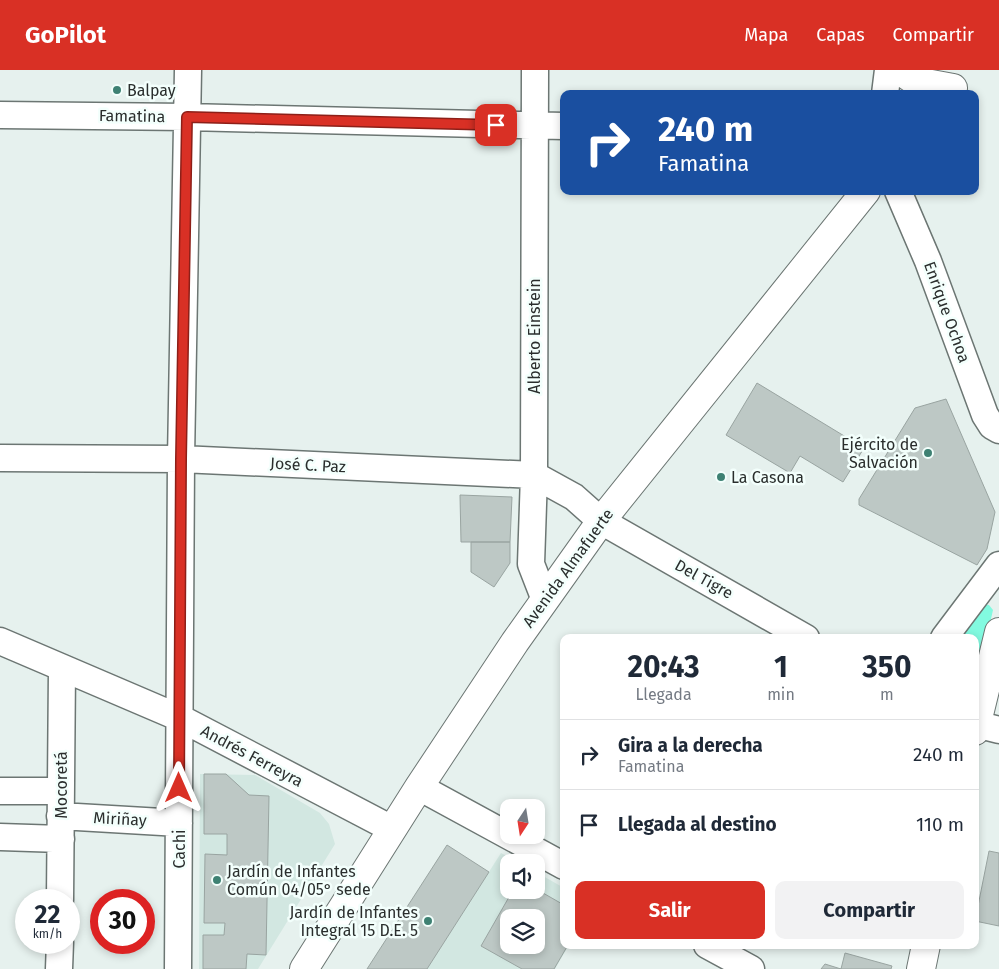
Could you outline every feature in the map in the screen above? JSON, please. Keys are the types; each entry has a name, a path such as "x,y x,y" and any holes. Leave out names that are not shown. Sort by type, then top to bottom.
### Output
{"main road":[{"path":"899,70 916,81 957,84"},
{"name":"Avenida Almafuerte","path":"304,969 419,787 545,600 601,522 863,195"},
{"path":"981,728 999,632"},
{"path":"921,969 925,949"}],"street":[{"name":"Cachi","path":"178,969 181,459 188,70"},
{"name":"Alberto Einstein","path":"535,70 534,475 530,564 545,600"},
{"path":"886,90 888,70"},
{"name":"Famatina","path":"0,115 187,117 560,126"},
{"name":"Enrique Ochoa","path":"900,195 928,261 985,415 992,426 999,430"},
{"name":"José C. Paz","path":"0,458 181,459 534,475 574,498 601,522"},
{"name":"Del Tigre","path":"601,522 799,634"},
{"path":"947,634 999,565"},
{"name":"Andrés Ferreyra","path":"0,641 180,718 392,829"},
{"name":"Mocoretá","path":"60,889 62,669"},
{"path":"419,787 560,864"},
{"name":"Miriñay","path":"0,790 60,815 179,823"},
{"name":"Miriñay","path":"0,837 60,815"},
{"path":"718,953 751,969"},
{"path":"60,954 60,969"}],"shaded area":[{"path":"200,774 255,775 320,813 329,824 335,844 258,969 199,969"},
{"path":"500,855 500,899 545,899 545,877 560,886 560,949 567,949 555,969 427,969"}],"green space":[{"path":"981,604 989,605 993,610 979,672 979,634 956,634"}],"building":[{"path":"757,383 864,448 843,482 800,456 790,473 726,435"},
{"name":"Ejército de Salvación","path":"946,399 995,512 987,549 977,565 859,505 859,499 915,408"},
{"path":"460,495 512,497 510,542 461,542"},
{"path":"471,542 510,542 510,563 494,587 471,572"},
{"path":"204,774 226,774 249,795 269,796 266,955 247,954 246,969 203,969 203,935 224,935 225,923 204,923 205,854 227,855 227,834 204,834"},
{"name":"Jardín de Infantes Integral 15 D.E. 5","path":"447,845 489,872 427,969 367,969"},
{"path":"989,851 999,853 999,926 979,922 979,901"},
{"path":"545,894 560,903 560,949 566,949 554,969 522,969 481,946 500,913 500,954 545,954 545,909 502,909 508,899 545,899"},
{"path":"845,953 892,966 891,969 841,969"},
{"path":"825,964 841,969 821,969"}],"place":[{"name":"Balpay","path":"117,90"},
{"name":"Ejército de Salvación","path":"928,453"},
{"name":"La Casona","path":"721,477"},
{"name":"Jardín de Infantes Común 04/05° sede","path":"217,880"},
{"name":"Jardín de Infantes Integral 15 D.E. 5","path":"428,921"}],"route":[{"path":"179,788 181,459 187,117 496,125"}]}
